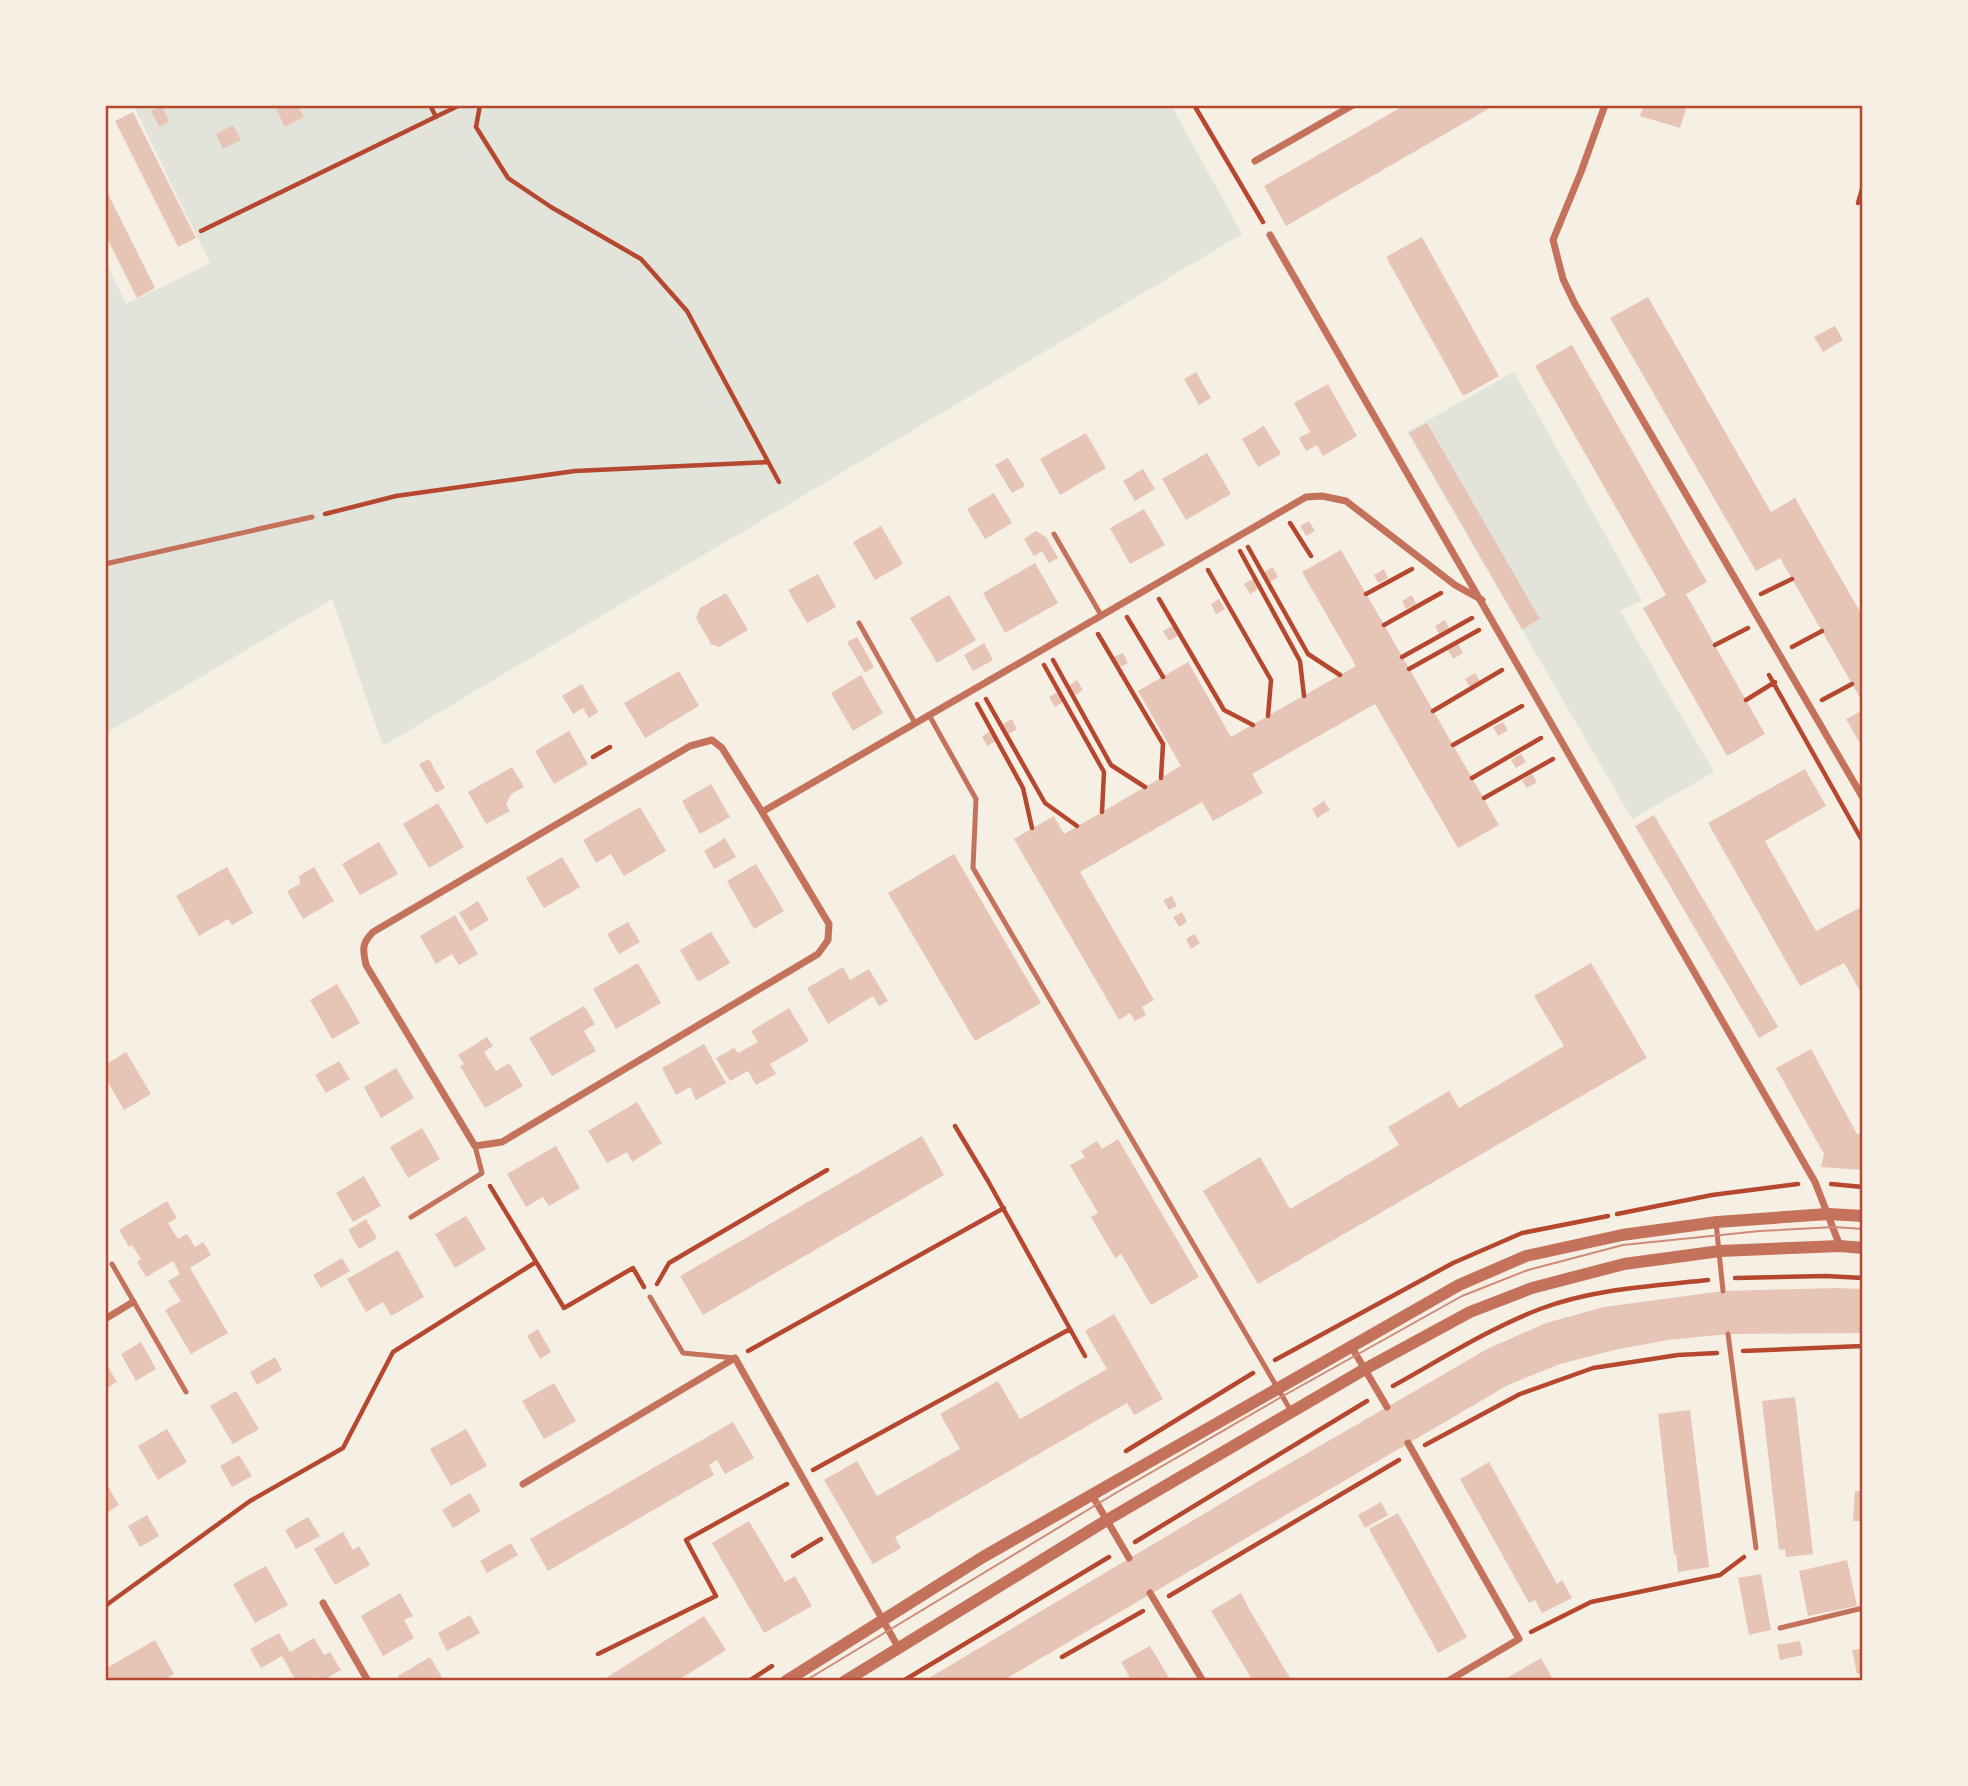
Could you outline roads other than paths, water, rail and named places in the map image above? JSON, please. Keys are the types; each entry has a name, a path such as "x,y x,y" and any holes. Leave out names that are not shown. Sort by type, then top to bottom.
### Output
{"street":[{"path":"1255,161 1353,105"},
{"path":"1605,105 1553,240 1563,279 1575,304 1863,798"},
{"path":"1270,235 1815,1182 1840,1246"},
{"path":"762,812 1306,498 1322,496 1346,501 1455,585 1482,600"},
{"path":"712,740 722,748 762,812 829,924 828,940 818,954 502,1142 475,1146 366,965 363,942 373,932 690,746 712,740"},
{"path":"786,1681 983,1557 1459,1285 1526,1256 1622,1235 1716,1222 1828,1214 1863,1216"},
{"path":"845,1681 1107,1520 1365,1369 1470,1312 1532,1288 1624,1264 1720,1251 1840,1246 1863,1248"},
{"path":"105,1319 133,1302"},
{"path":"1351,1346 1387,1407"},
{"path":"523,1484 735,1358 898,1647"},
{"path":"1408,1443 1518,1639 1448,1681"},
{"path":"1092,1495 1129,1558"},
{"path":"1150,1593 1203,1681"},
{"path":"323,1603 368,1681"}],"lane":[{"path":"105,565 312,517"},
{"path":"1054,534 1101,615"},
{"path":"859,623 915,723"},
{"path":"929,715 976,799 973,868 1292,1411"},
{"path":"411,1217 482,1173 475,1146"},
{"path":"1716,1222 1723,1291"},
{"path":"111,1264 186,1392"},
{"path":"650,1297 683,1353 735,1358"},
{"path":"1728,1334 1756,1548"},
{"path":"1780,1628 1863,1608"}],"tram line":[{"path":"805,1681 1114,1494 1462,1296 1528,1270 1623,1245 1760,1231 1834,1227 1863,1229"}]}
